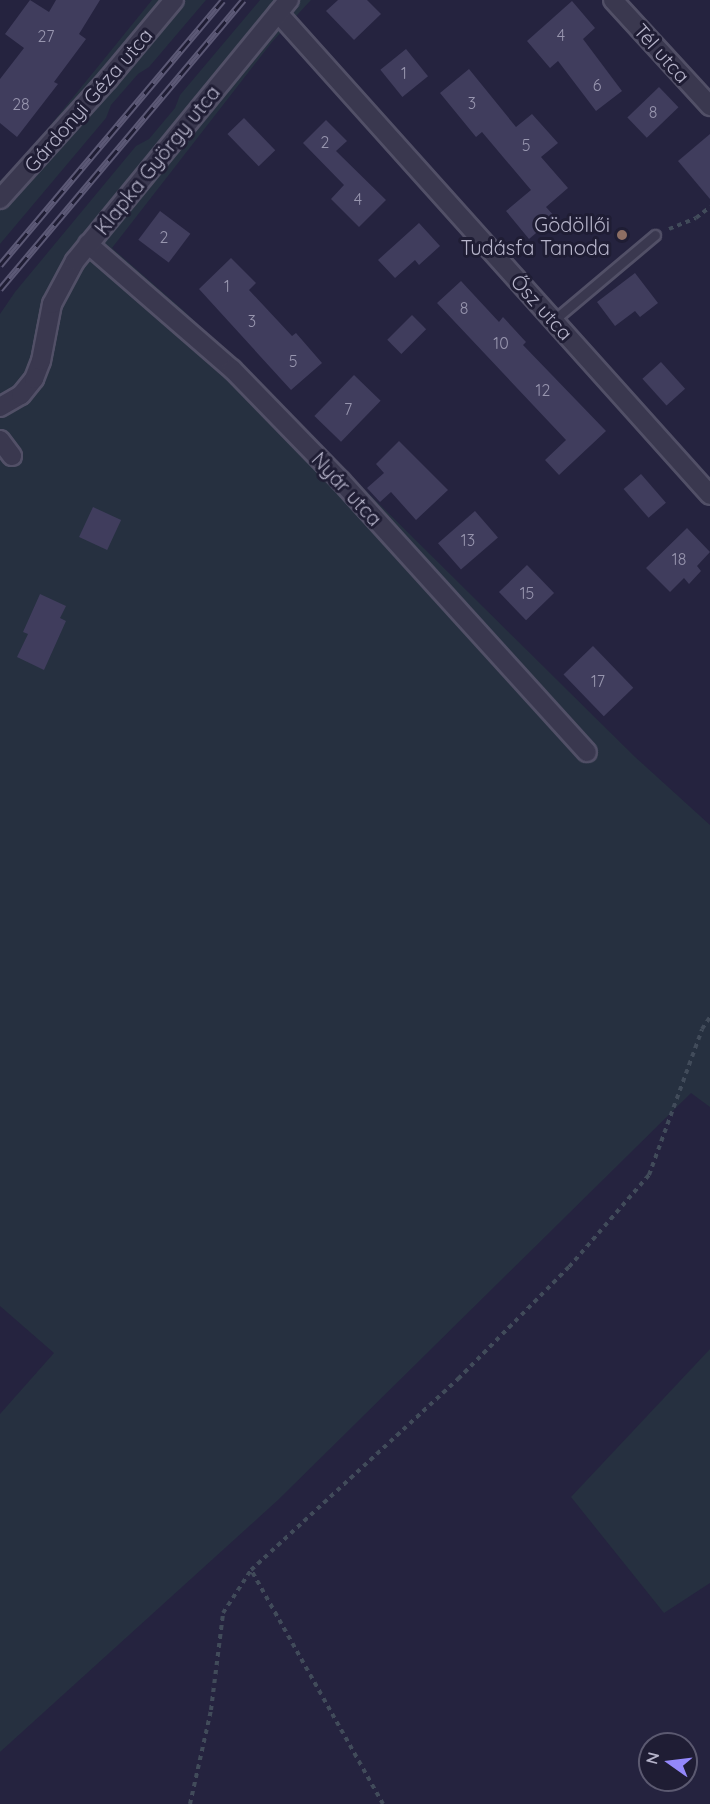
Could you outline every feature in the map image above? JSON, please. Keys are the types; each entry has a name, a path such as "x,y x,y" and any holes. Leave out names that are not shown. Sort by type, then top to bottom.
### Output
{"street":[{"name":"Gárdonyi Géza utca","path":"0,199 108,79 174,0"},
{"name":"Tél utca","path":"614,0 710,106"},
{"name":"Klapka György utca","path":"0,407 21,395 34,380 41,361 52,304 62,281 88,244 283,7"},
{"name":"Ősz utca","path":"283,7 554,320 710,495"},
{"name":"Nyár utca","path":"88,244 232,369 341,481 587,752"},
{"path":"0,440 12,456"}],"lane":[{"path":"554,320 655,235"}],"path":[{"path":"655,235 696,218 710,207"},
{"path":"190,1804 211,1710 224,1613 251,1570 458,1379 569,1267 649,1175 702,1029 710,1017"},
{"path":"251,1570 382,1804"}],"shaded area":[{"path":"152,0 206,0 149,67 138,74 111,105 106,118 0,244 0,181 27,154"},
{"path":"260,0 311,0 272,42 112,248 184,311 634,756 710,825 710,1107 691,1093 278,1500 0,1752 0,1414 54,1353 0,1306 0,314 15,292 136,146 149,139 175,108 180,95"},
{"path":"710,1349 710,1583 664,1613 571,1497"}],"building":[{"path":"30,0 49,12 56,0 100,0 79,34 86,39 54,82 58,84 17,137 0,123 0,79 24,48 5,34"},
{"path":"338,0 367,0 381,14 354,40 326,11"},
{"path":"572,1 595,28 583,39 622,91 596,111 558,61 550,68 527,41"},
{"path":"406,49 428,76 402,97 380,70"},
{"path":"469,69 516,127 532,114 558,143 541,157 568,188 546,207 555,217 529,239 506,211 531,190 482,132 476,137 440,93"},
{"path":"659,87 678,107 647,138 627,118"},
{"path":"244,118 275,150 259,166 227,134"},
{"path":"326,120 347,141 336,151 386,200 359,227 331,199 344,185 303,143"},
{"path":"710,134 710,199 678,161"},
{"path":"160,211 190,234 169,263 138,240"},
{"path":"419,223 440,246 419,265 415,260 395,278 378,260"},
{"path":"231,258 256,283 249,290 292,336 296,333 322,363 291,390 199,289"},
{"path":"635,273 658,303 640,317 635,311 615,326 597,302"},
{"path":"461,281 499,322 503,317 526,342 523,345 606,431 559,475 545,460 566,440 437,303"},
{"path":"412,315 426,329 401,354 387,340"},
{"path":"661,362 685,389 667,405 642,379"},
{"path":"354,375 381,401 341,442 314,416"},
{"path":"399,441 448,490 416,520 391,492 380,502 367,488 384,473 376,464"},
{"path":"641,474 666,503 649,518 624,489"},
{"path":"93,507 121,520 107,550 79,537"},
{"path":"475,511 498,537 461,570 438,543"},
{"path":"687,528 710,552 697,566 701,571 689,584 684,578 670,592 646,568"},
{"path":"527,565 554,593 526,620 499,592"},
{"path":"40,594 66,606 60,618 66,621 44,670 17,657 28,634 23,632"},
{"path":"593,646 633,688 604,716 564,674"}],"railway":[{"path":"0,265 223,0"},
{"path":"0,289 243,0"}],"place":[{"name":"Gödöllői Tudásfa Tanoda","path":"622,235"}]}
